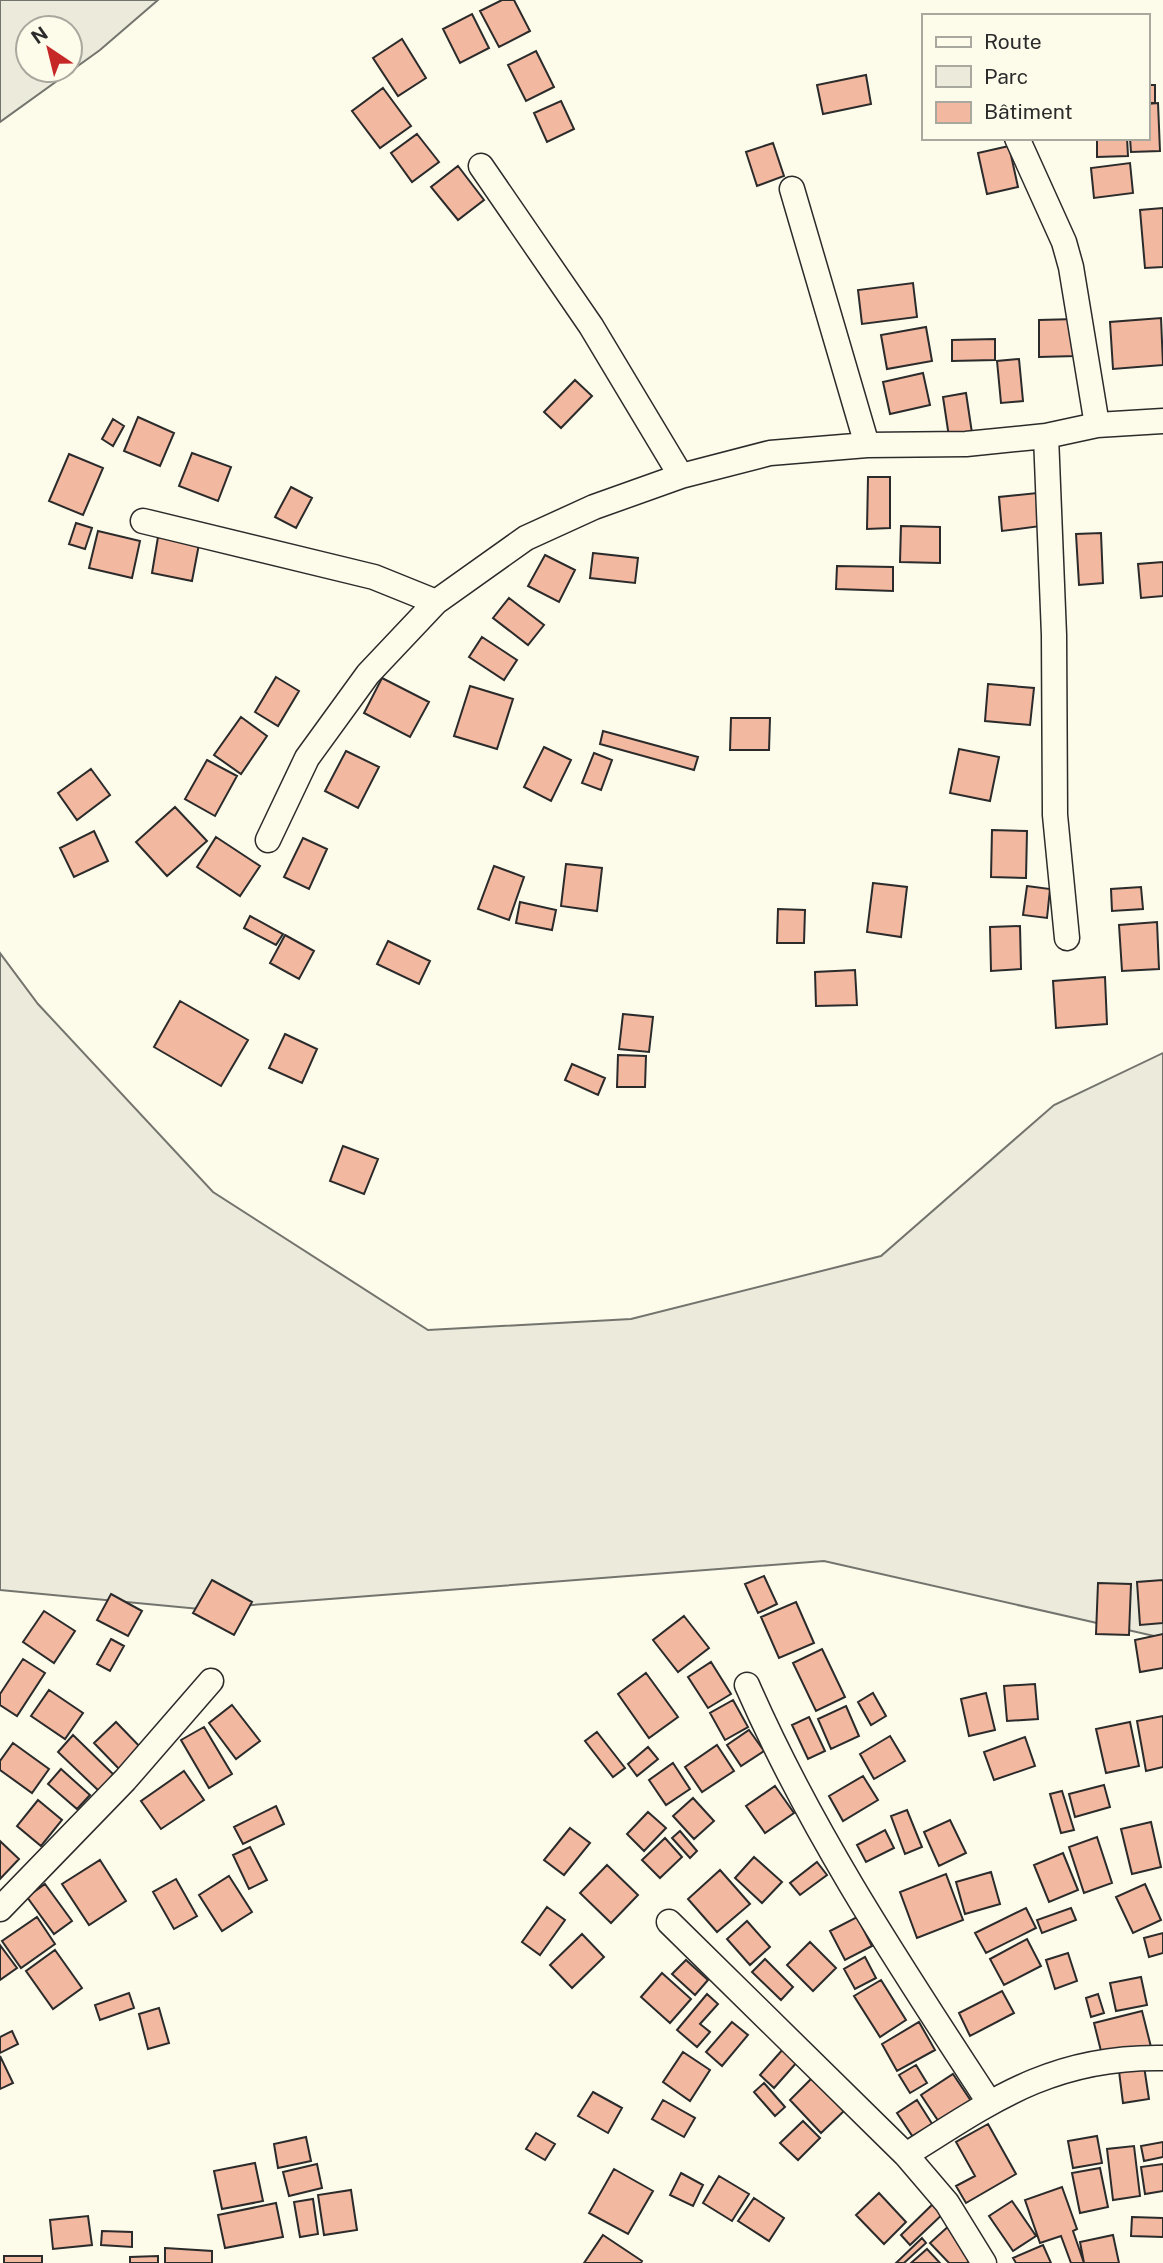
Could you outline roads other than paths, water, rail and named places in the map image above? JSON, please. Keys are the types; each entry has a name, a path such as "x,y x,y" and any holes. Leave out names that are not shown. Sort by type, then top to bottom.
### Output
{"street":[{"path":"1018,140 1064,242 1071,267 1097,425"},
{"path":"481,166 591,326 681,476"},
{"path":"792,188 867,445"},
{"path":"268,840 307,758 368,674 436,602 526,538 594,507 681,476 770,453 867,445 967,444 1045,436 1097,425 1163,421"},
{"path":"1045,436 1054,635 1055,815 1067,938"},
{"path":"143,522 374,577 436,602"},
{"path":"0,1909 125,1780 211,1681"},
{"path":"747,1685 781,1762 826,1844 989,2102"},
{"path":"669,1922 906,2155 947,2203 984,2263"},
{"path":"906,2155 1021,2084 1082,2064 1163,2058"}]}
